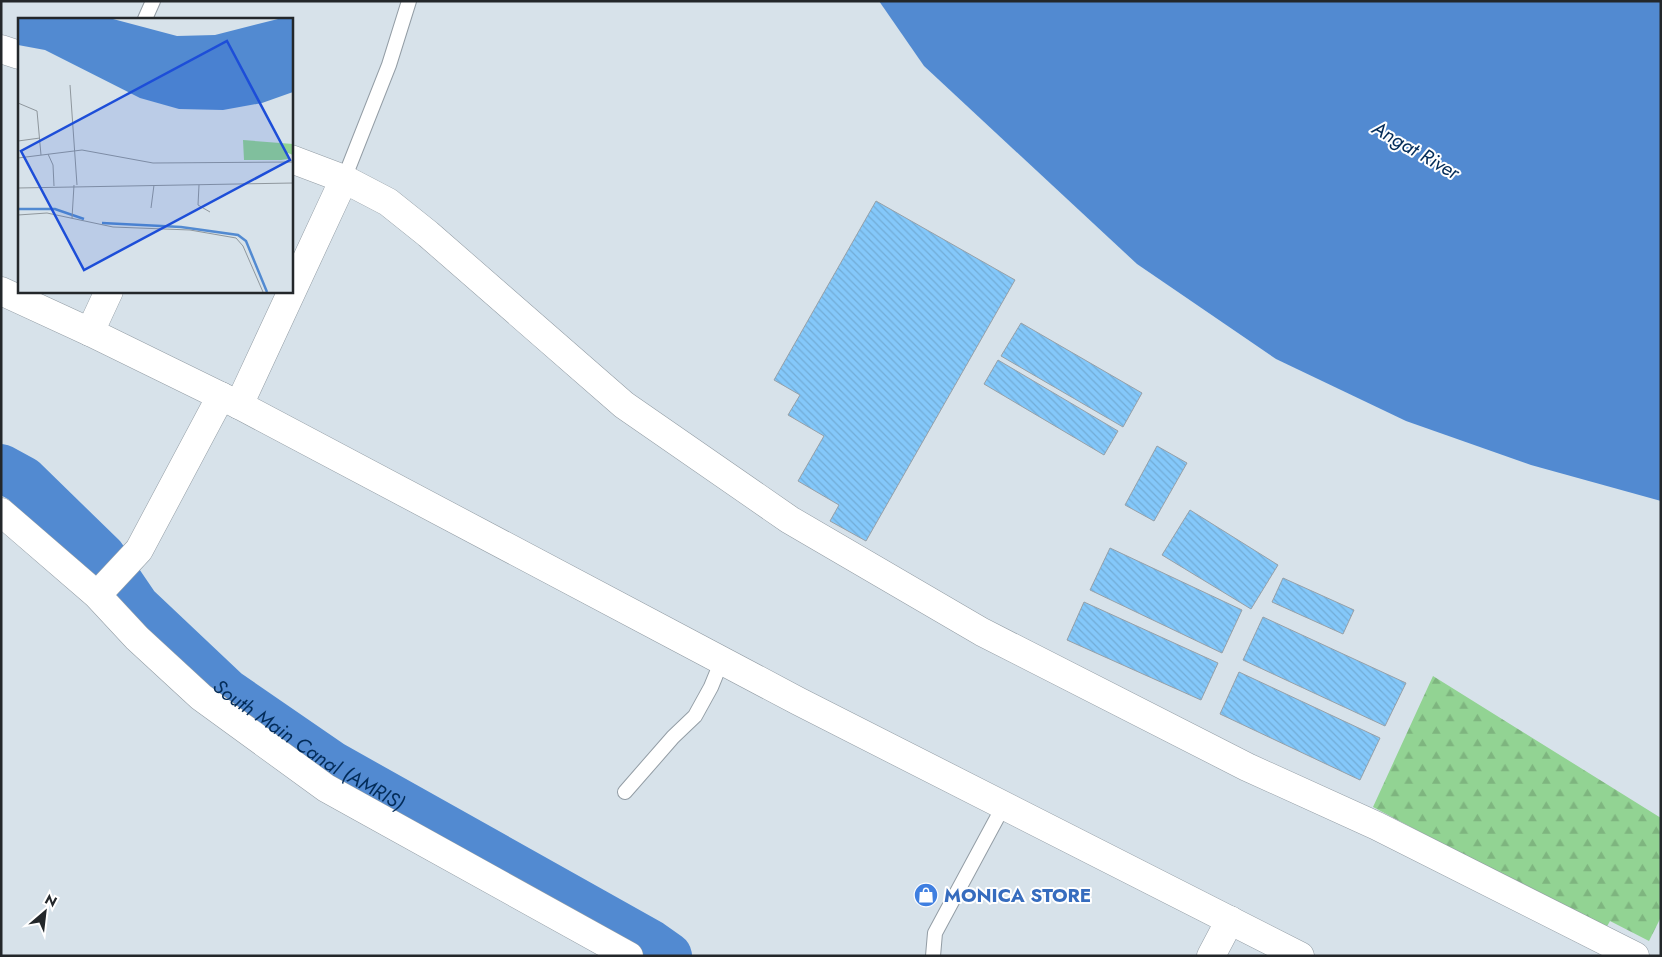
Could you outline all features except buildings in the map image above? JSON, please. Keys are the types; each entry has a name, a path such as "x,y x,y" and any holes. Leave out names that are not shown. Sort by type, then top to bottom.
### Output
{"street":[{"path":"1,49 18,55"},
{"path":"292,159 344,179 388,202 443,247 624,404 790,520 982,632 1247,767 1377,826 1635,956"},
{"path":"292,280 344,179"},
{"path":"1,291 230,400 798,701 1300,956"},
{"path":"90,332 109,292"},
{"path":"102,590 139,550 230,400 286,292"},
{"path":"1,512 102,590 137,638 201,697 326,788 629,956"},
{"path":"1211,956 1230,920"}],"lane":[{"path":"145,18 153,1"},
{"path":"344,179 390,65 409,1"},
{"path":"625,792 673,737 695,716 711,688 722,660"},
{"path":"933,956 935,933 1004,805"}],"green space":[{"path":"1433,676 1661,818 1661,917 1649,941 1610,921 1605,930 1373,807"}],"water":[{"name":"Angat River","path":"879,1 1661,1 1661,501 1531,465 1406,421 1276,359 1137,264 924,66"}],"waterway":[{"name":"South Main Canal (AMRIS)","path":"1,468 23,480 102,557 136,607 226,692 332,765 651,944 668,956"}],"place":[{"name":"MONICA STORE","path":"926,895"}]}
